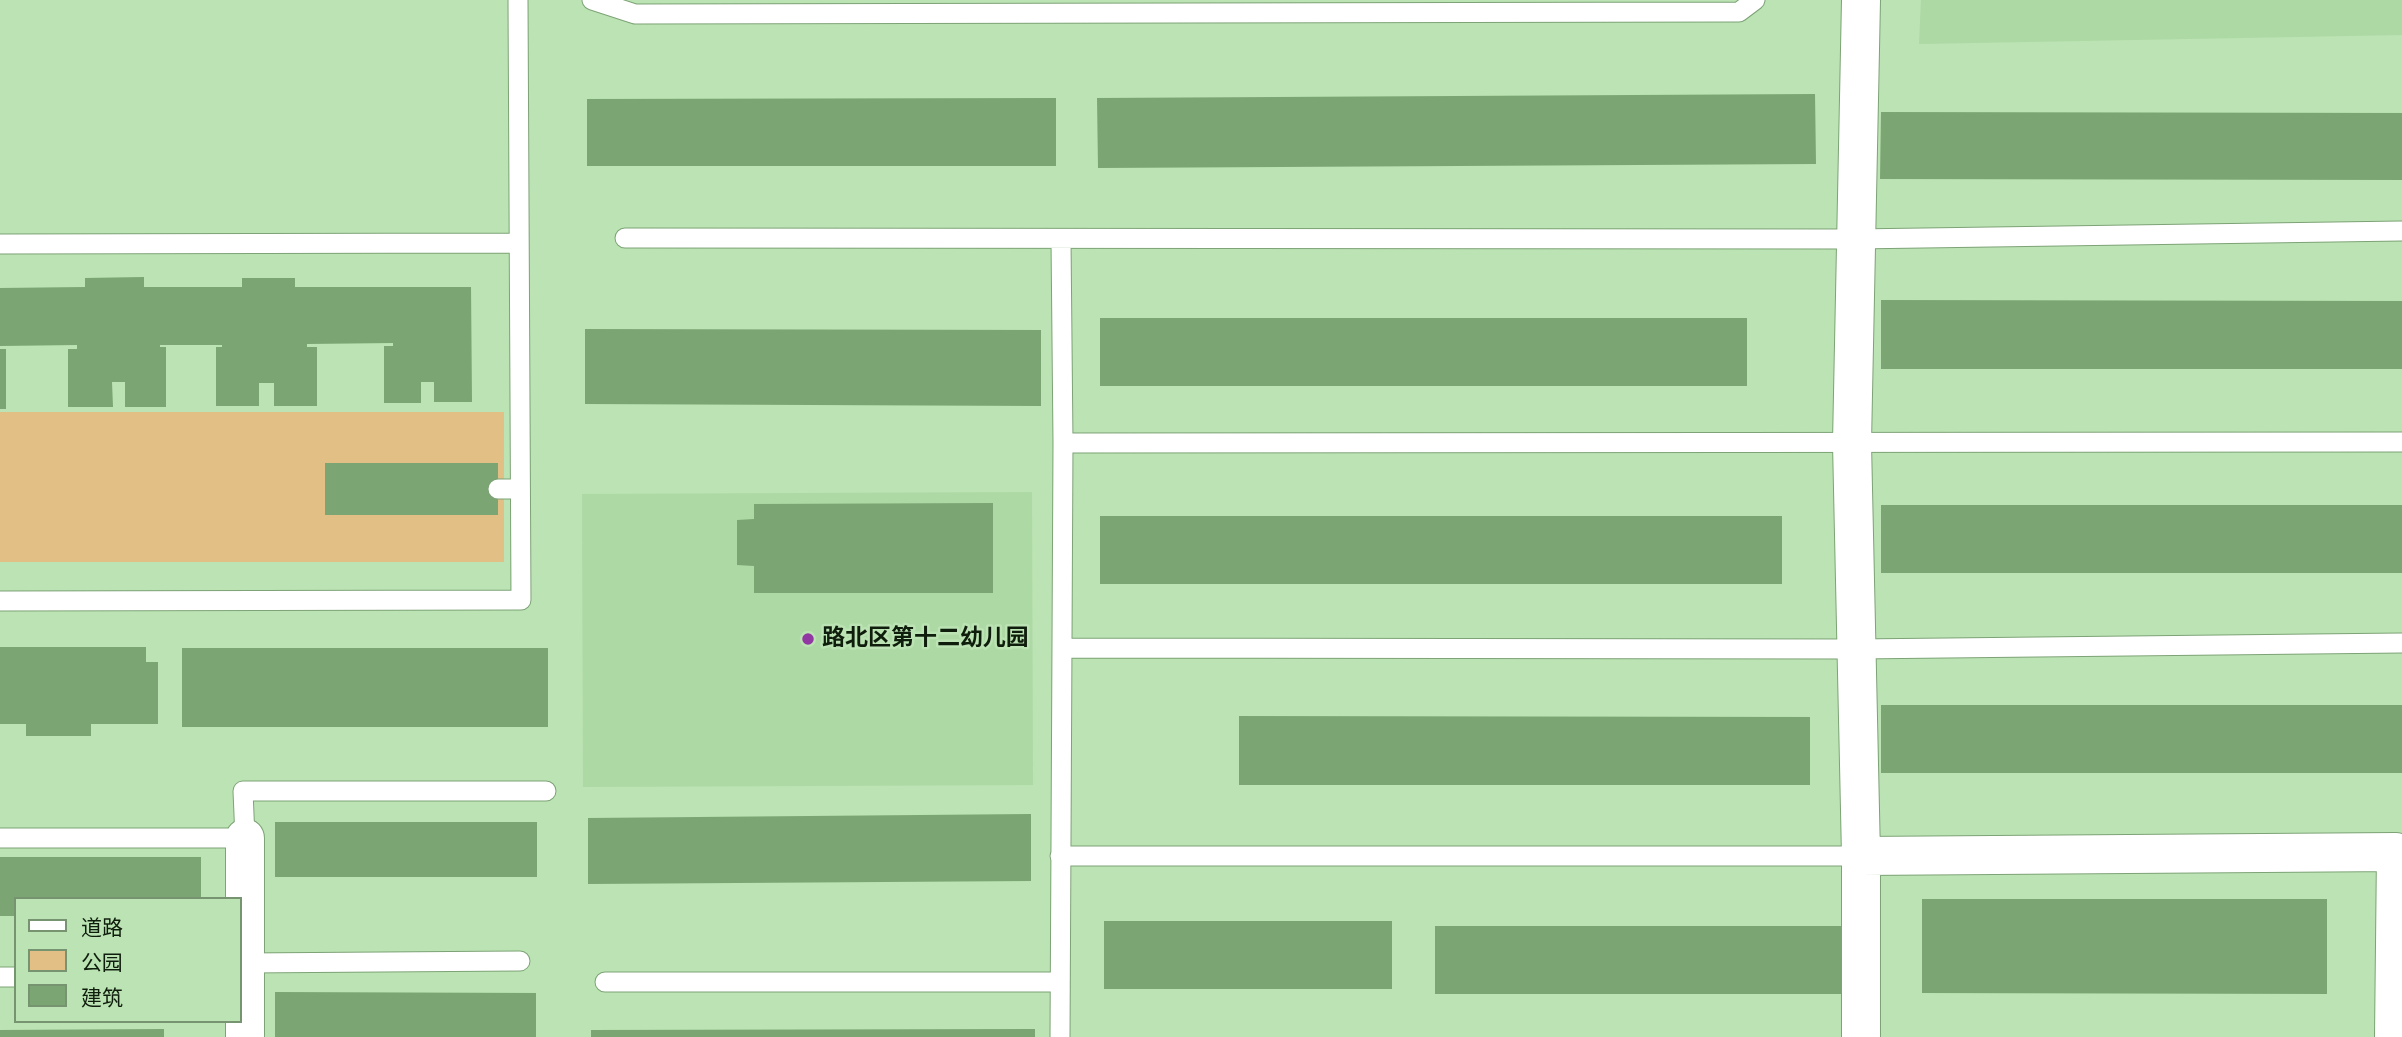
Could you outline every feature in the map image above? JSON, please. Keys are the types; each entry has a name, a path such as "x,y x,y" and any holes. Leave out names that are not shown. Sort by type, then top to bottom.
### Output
{"street":[{"path":"1861,0 1852,443 1861,856 1861,1037"},
{"path":"245,838 245,1037"},
{"path":"1861,856 2396,852 2398,978 2394,1037"}],"lane":[{"path":"0,601 521,600 518,0"},
{"path":"592,0 635,14 677,14 1739,12 1755,0"},
{"path":"625,238 1855,239 2402,231"},
{"path":"1060,1037 1063,443 1061,239"},
{"path":"0,244 519,243"},
{"path":"1063,443 2402,442"},
{"path":"498,489 520,489"},
{"path":"1062,648 1856,649 2402,643"},
{"path":"0,838 245,838 243,791 546,791"},
{"path":"1060,856 1861,856"},
{"path":"243,972 520,961"},
{"path":"605,982 1060,982"}],"shaded area":[{"path":"1921,0 2402,0 2402,35 1919,44"},
{"name":"路北区第十二幼儿园","path":"1032,492 1033,785 583,787 582,494"}],"green space":[{"path":"0,412 504,412 504,562 0,562"}],"building":[{"path":"1815,94 1816,164 1098,168 1097,98"},
{"path":"1056,98 1056,166 587,166 587,99"},
{"path":"1881,112 2402,113 2402,180 1880,179"},
{"path":"144,277 144,287 242,287 242,278 295,278 295,287 471,287 472,402 434,402 434,382 421,382 421,403 384,403 384,346 393,346 393,343 307,344 307,347 317,347 317,406 274,406 274,383 259,383 259,406 216,406 216,347 222,345 160,345 166,347 166,407 125,407 125,382 112,382 113,407 68,407 68,349 77,349 77,345 0,346 0,288 85,287 85,278"},
{"path":"1881,300 2402,301 2402,369 1881,369"},
{"path":"1100,318 1747,318 1747,386 1100,386"},
{"path":"585,329 1041,330 1041,406 585,404"},
{"path":"0,349 6,349 6,409 0,409"},
{"path":"325,463 498,463 498,515 325,515"},
{"path":"993,503 993,593 754,593 754,566 737,565 737,520 754,519 754,504"},
{"path":"1881,505 2402,505 2402,573 1881,573"},
{"path":"1100,516 1782,516 1782,584 1100,584"},
{"path":"0,647 146,647 146,662 158,662 158,724 91,724 91,736 26,736 26,724 0,724"},
{"path":"182,648 548,648 548,727 182,727"},
{"path":"1881,705 2402,705 2402,773 1881,773"},
{"path":"1239,716 1810,717 1810,785 1239,785"},
{"path":"1031,814 1031,881 588,884 588,818"},
{"path":"275,822 537,822 537,877 275,877"},
{"path":"0,857 201,857 201,897 14,897 14,916 0,916"},
{"path":"1922,899 2327,899 2327,994 1922,993"},
{"path":"1104,921 1392,921 1392,989 1104,989"},
{"path":"1435,926 1843,926 1843,994 1435,994"},
{"path":"275,992 536,993 536,1037 275,1037"},
{"path":"164,1029 164,1037 0,1037 0,1030"},
{"path":"1035,1029 1035,1037 591,1037 591,1030"}],"place":[{"name":"路北区第十二幼儿园","path":"808,639"}]}
